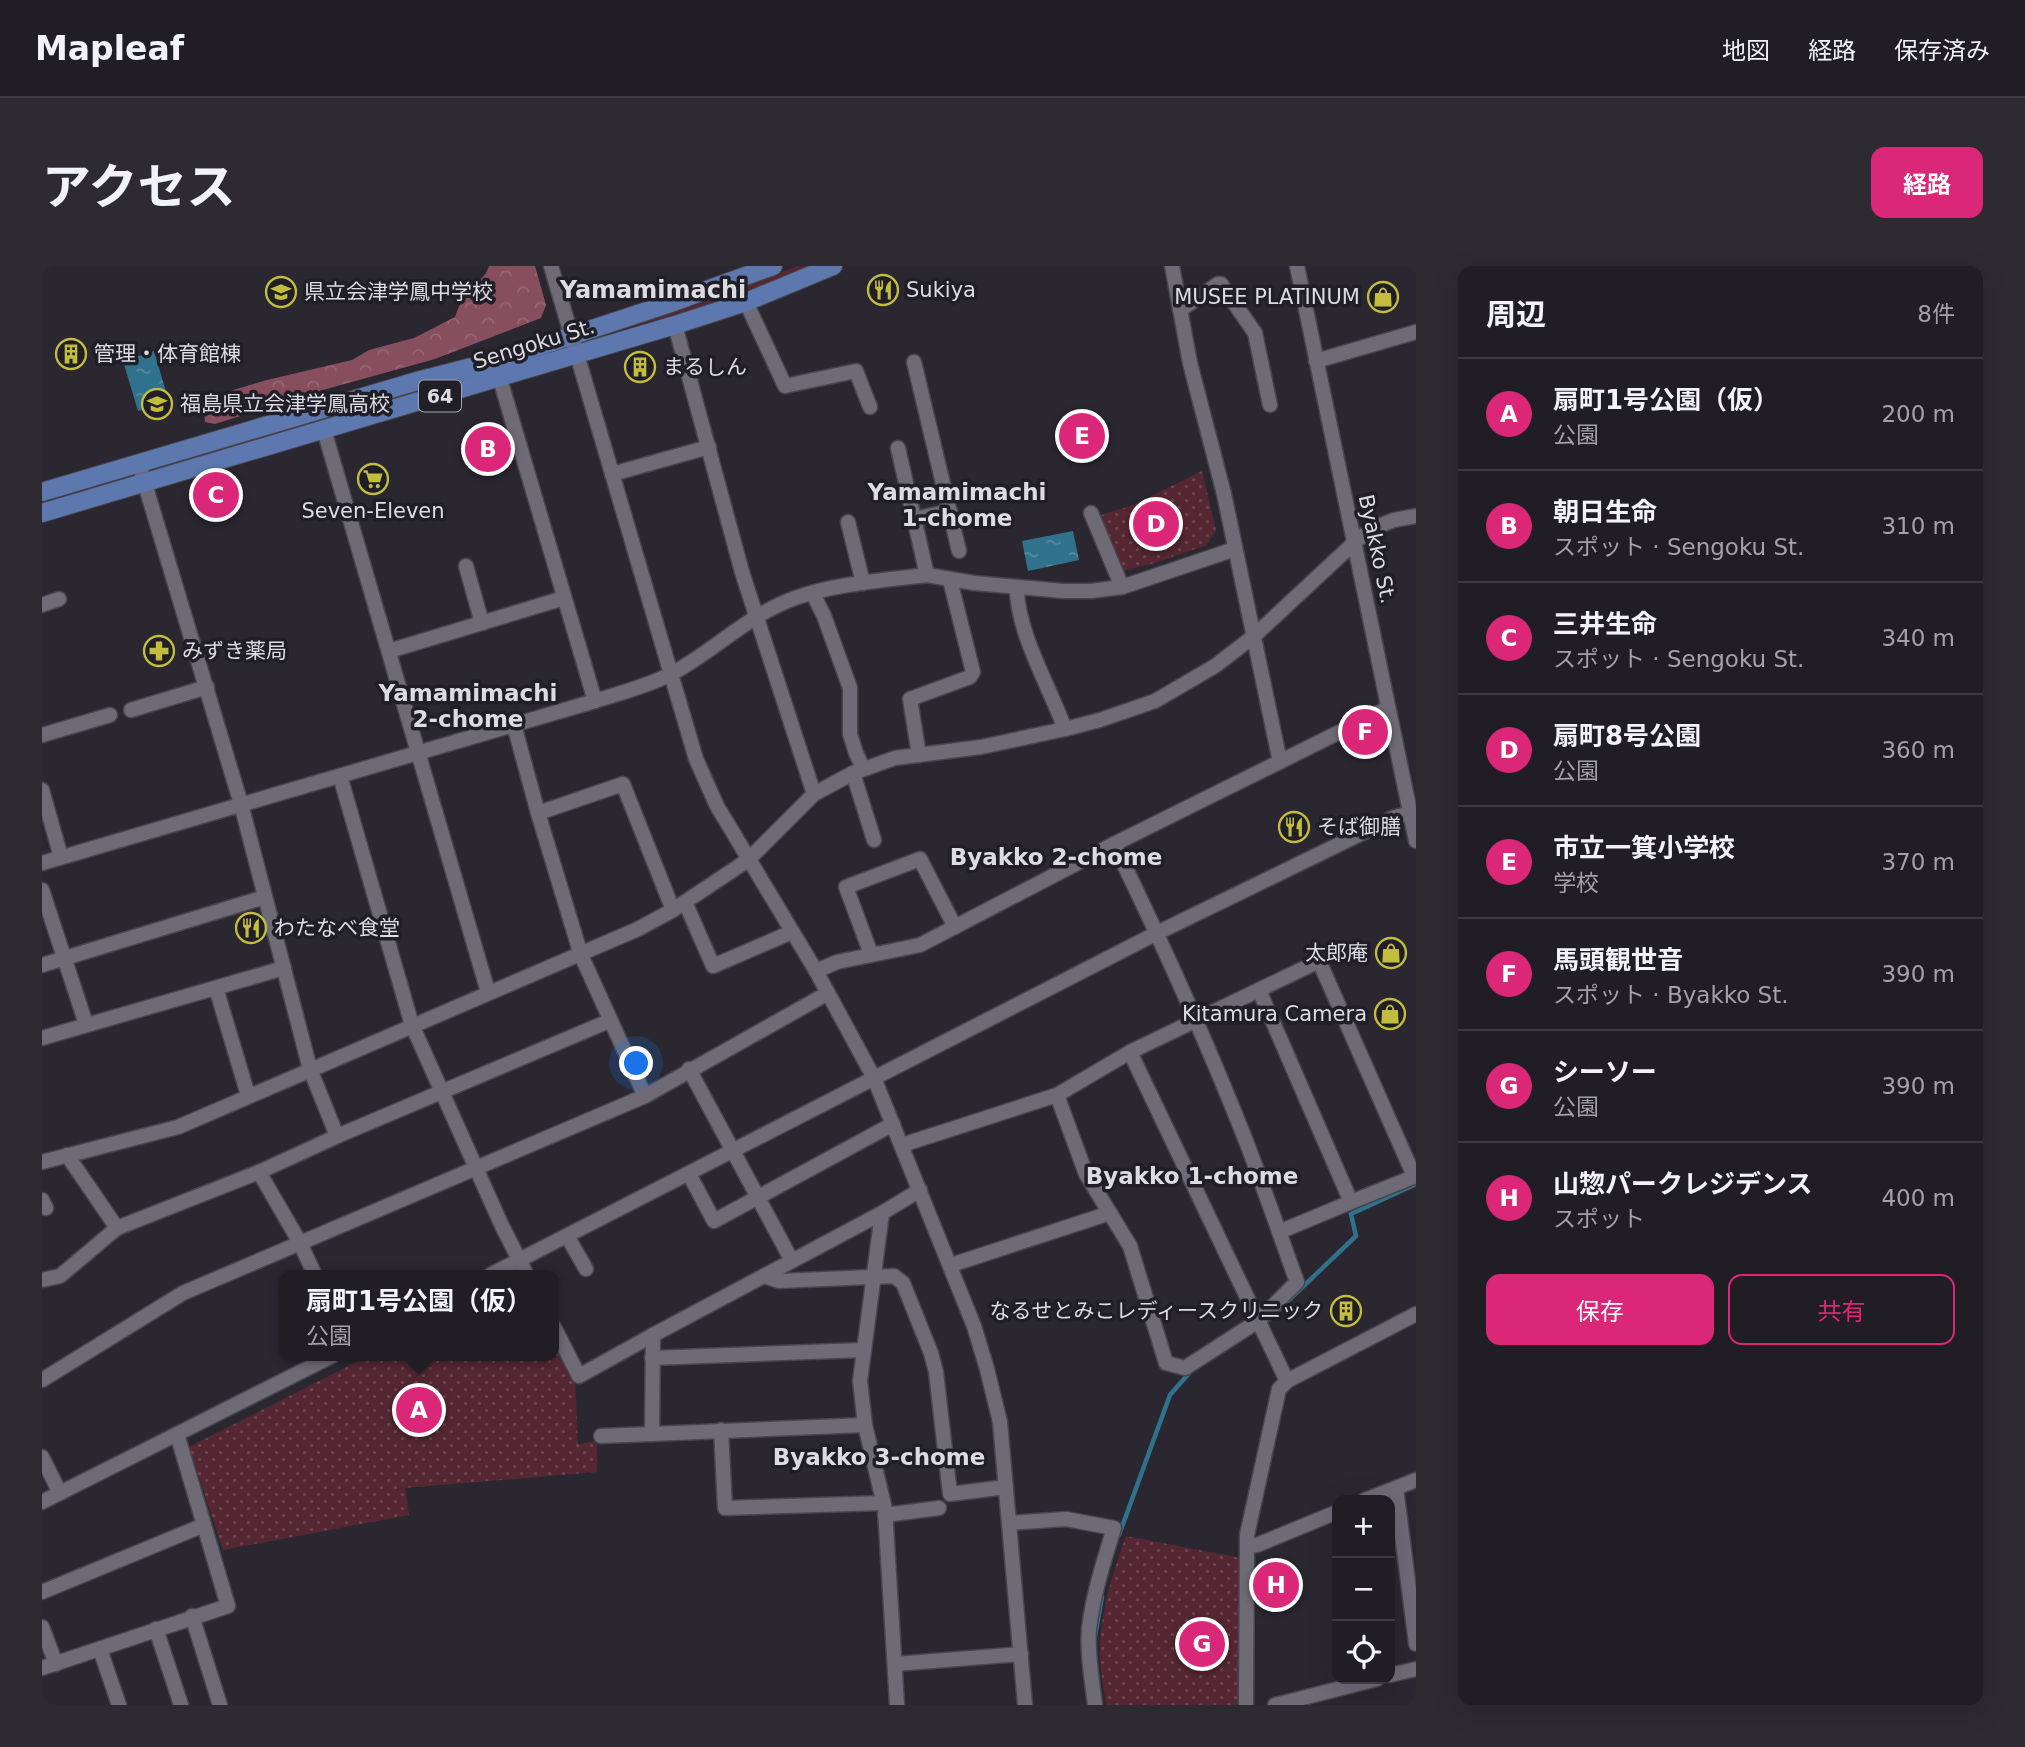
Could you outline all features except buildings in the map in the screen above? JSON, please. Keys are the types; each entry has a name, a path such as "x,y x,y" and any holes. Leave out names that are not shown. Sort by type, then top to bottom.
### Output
{"main road":[{"name":"Sengoku St.","path":"42,492 417,380 495,361 773,266"},
{"name":"Sengoku St.","path":"42,513 577,356 746,302 833,266"}],"street":[{"path":"551,266 696,759 717,806 816,971 874,1078 951,1265 987,1369 1000,1422 1025,1704 1041,1705"},
{"path":"1172,266 1190,363 1224,494 1280,762"},
{"name":"Byakko St.","path":"1297,266 1388,708 1409,768 1410,813 1416,841"},
{"path":"1180,310 1221,284 1255,333 1270,405"},
{"path":"746,302 785,387 856,371 870,407"},
{"path":"675,325 742,572 814,794"},
{"path":"1317,361 1416,332"},
{"path":"914,362 958,551"},
{"path":"500,379 595,701"},
{"path":"324,430 488,992"},
{"path":"612,474 709,447"},
{"path":"898,448 927,575"},
{"path":"139,464 241,804 310,1069 337,1136"},
{"path":"915,519 950,511"},
{"path":"1091,513 1122,587"},
{"path":"42,1162 178,1127 412,1024 581,955 679,906 748,860 814,794 858,771 895,758 981,747 1065,729 1155,702 1215,666 1254,636 1355,542 1384,524 1416,516"},
{"path":"848,522 863,583"},
{"path":"42,863 595,701 670,675 757,615 796,598 863,583 927,575 950,580 1063,591 1122,587 1235,550"},
{"path":"466,566 482,623"},
{"path":"919,755 910,699 961,681 973,672 950,580"},
{"path":"1017,587 1017,605 1039,671 1054,699 1065,729"},
{"path":"813,594 824,616 850,688 850,734 874,840"},
{"path":"389,651 564,598"},
{"path":"42,605 59,599"},
{"path":"131,710 206,687"},
{"path":"816,971 827,965 871,954 913,948 1114,844 1388,708"},
{"path":"42,735 110,715"},
{"path":"514,725 581,955 645,1096"},
{"path":"340,776 412,1024 476,1170 524,1270"},
{"path":"538,813 623,784 679,906 713,966 792,932"},
{"path":"42,790 61,857"},
{"path":"500,1270 1157,933 1395,817 1410,813"},
{"path":"1057,1095 1086,1174 1130,1247 1166,1363 1185,1368 1261,1326 1297,1282 1246,1143 1197,1022 1114,844"},
{"path":"871,954 846,887 920,859 955,927"},
{"path":"42,890 86,1024"},
{"path":"42,965 265,897"},
{"path":"902,1145 1057,1095 1130,1052 1319,961 1415,1176 1279,1232"},
{"path":"42,1038 284,968"},
{"path":"216,988 248,1095"},
{"path":"1259,990 1351,1202"},
{"path":"42,1380 183,1293 299,1241 476,1170 645,1096 828,993"},
{"path":"42,1279 60,1276 117,1228 259,1172 337,1136 609,1021"},
{"path":"1130,1052 1287,1381"},
{"path":"689,1069 792,1261"},
{"path":"689,1174 714,1221 893,1124"},
{"path":"67,1155 117,1228"},
{"path":"259,1172 313,1270"},
{"path":"559,1337 579,1376 920,1190"},
{"path":"882,1213 860,1381 865,1425 884,1509 897,1705"},
{"path":"951,1265 1110,1213"},
{"path":"567,1236 586,1269"},
{"path":"764,1276 779,1281 894,1276 903,1283 924,1331 936,1372 950,1494 1006,1487"},
{"path":"1246,1705 1247,1535 1279,1389 1287,1381 1416,1314"},
{"path":"652,1434 653,1335"},
{"path":"652,1358 863,1350"},
{"path":"42,1502 322,1361"},
{"path":"601,1436 865,1425"},
{"path":"721,1430 725,1508 939,1508"},
{"path":"42,1627 49,1666 228,1606 177,1434"},
{"path":"42,1457 60,1493"},
{"path":"1378,1495 1416,1480"},
{"path":"1396,1488 1416,1644"},
{"path":"1247,1546 1257,1545 1332,1514"},
{"path":"1010,1523 1066,1518 1114,1528 1097,1586 1089,1630 1095,1705"},
{"path":"42,1592 204,1525"},
{"path":"192,1616 220,1705"},
{"path":"156,1629 181,1705"},
{"path":"100,1648 119,1705"},
{"path":"895,1664 1021,1654"},
{"path":"1395,1674 1416,1669"},
{"path":"1275,1705 1357,1684"}],"shaded area":[{"path":"797,266 817,266 726,301 602,335 702,303"},
{"path":"480,375 324,421 324,416 429,385"},
{"path":"313,420 316,424 284,435 161,466"},
{"path":"1202,471 1216,530 1207,545 1155,563 1118,572 1095,517 1133,505"},
{"path":"559,1347 575,1379 578,1444 597,1441 597,1472 405,1488 409,1515 223,1550 189,1447 358,1361 559,1361"},
{"path":"1126,1536 1241,1558 1239,1705 1106,1705 1100,1661 1101,1629 1111,1582"}],"green space":[{"path":"489,266 535,266 546,305 541,318 435,359 312,393 215,424 205,422 204,412 213,396 352,360 369,350 414,338 455,317 459,306"}],"water":[{"path":"154,351 169,402 138,411 123,361"},
{"path":"1073,531 1079,560 1028,571 1022,541"}],"waterway":[{"path":"1268,1320 1356,1236 1351,1214 1416,1184"},
{"path":"1119,1535 1170,1395 1191,1371"},
{"path":"1095,1636 1102,1597"}],"place":[{"name":"Sukiya","path":"883,290"},
{"name":"県立会津学鳳中学校","path":"281,292"},
{"name":"MUSEE PLATINUM","path":"1383,297"},
{"name":"管理・体育館棟","path":"71,354"},
{"name":"まるしん","path":"640,367"},
{"name":"福島県立会津学鳳高校","path":"157,404"},
{"name":"市立一箕小学校","path":"1082,436"},
{"name":"朝日生命","path":"488,449"},
{"name":"Seven-Eleven","path":"373,479"},
{"name":"三井生命","path":"216,495"},
{"name":"扇町8号公園","path":"1156,524"},
{"name":"みずき薬局","path":"159,651"},
{"name":"馬頭観世音","path":"1365,732"},
{"name":"そば御膳","path":"1294,827"},
{"name":"わたなべ食堂","path":"251,928"},
{"name":"太郎庵","path":"1391,953"},
{"name":"Kitamura Camera","path":"1390,1014"},
{"name":"なるせとみこレディースクリニック","path":"1346,1311"},
{"name":"扇町1号公園（仮）","path":"419,1410"},
{"name":"山惣パークレジデンス","path":"1276,1585"},
{"name":"シーソー","path":"1202,1644"}],"district":[{"name":"Yamamimachi","path":"653,290"},
{"name":"Yamamimachi 1-chome","path":"957,505"},
{"name":"Yamamimachi 2-chome","path":"468,706"},
{"name":"Byakko 2-chome","path":"1056,857"},
{"name":"Byakko 1-chome","path":"1192,1176"},
{"name":"Byakko 3-chome","path":"879,1457"}]}
